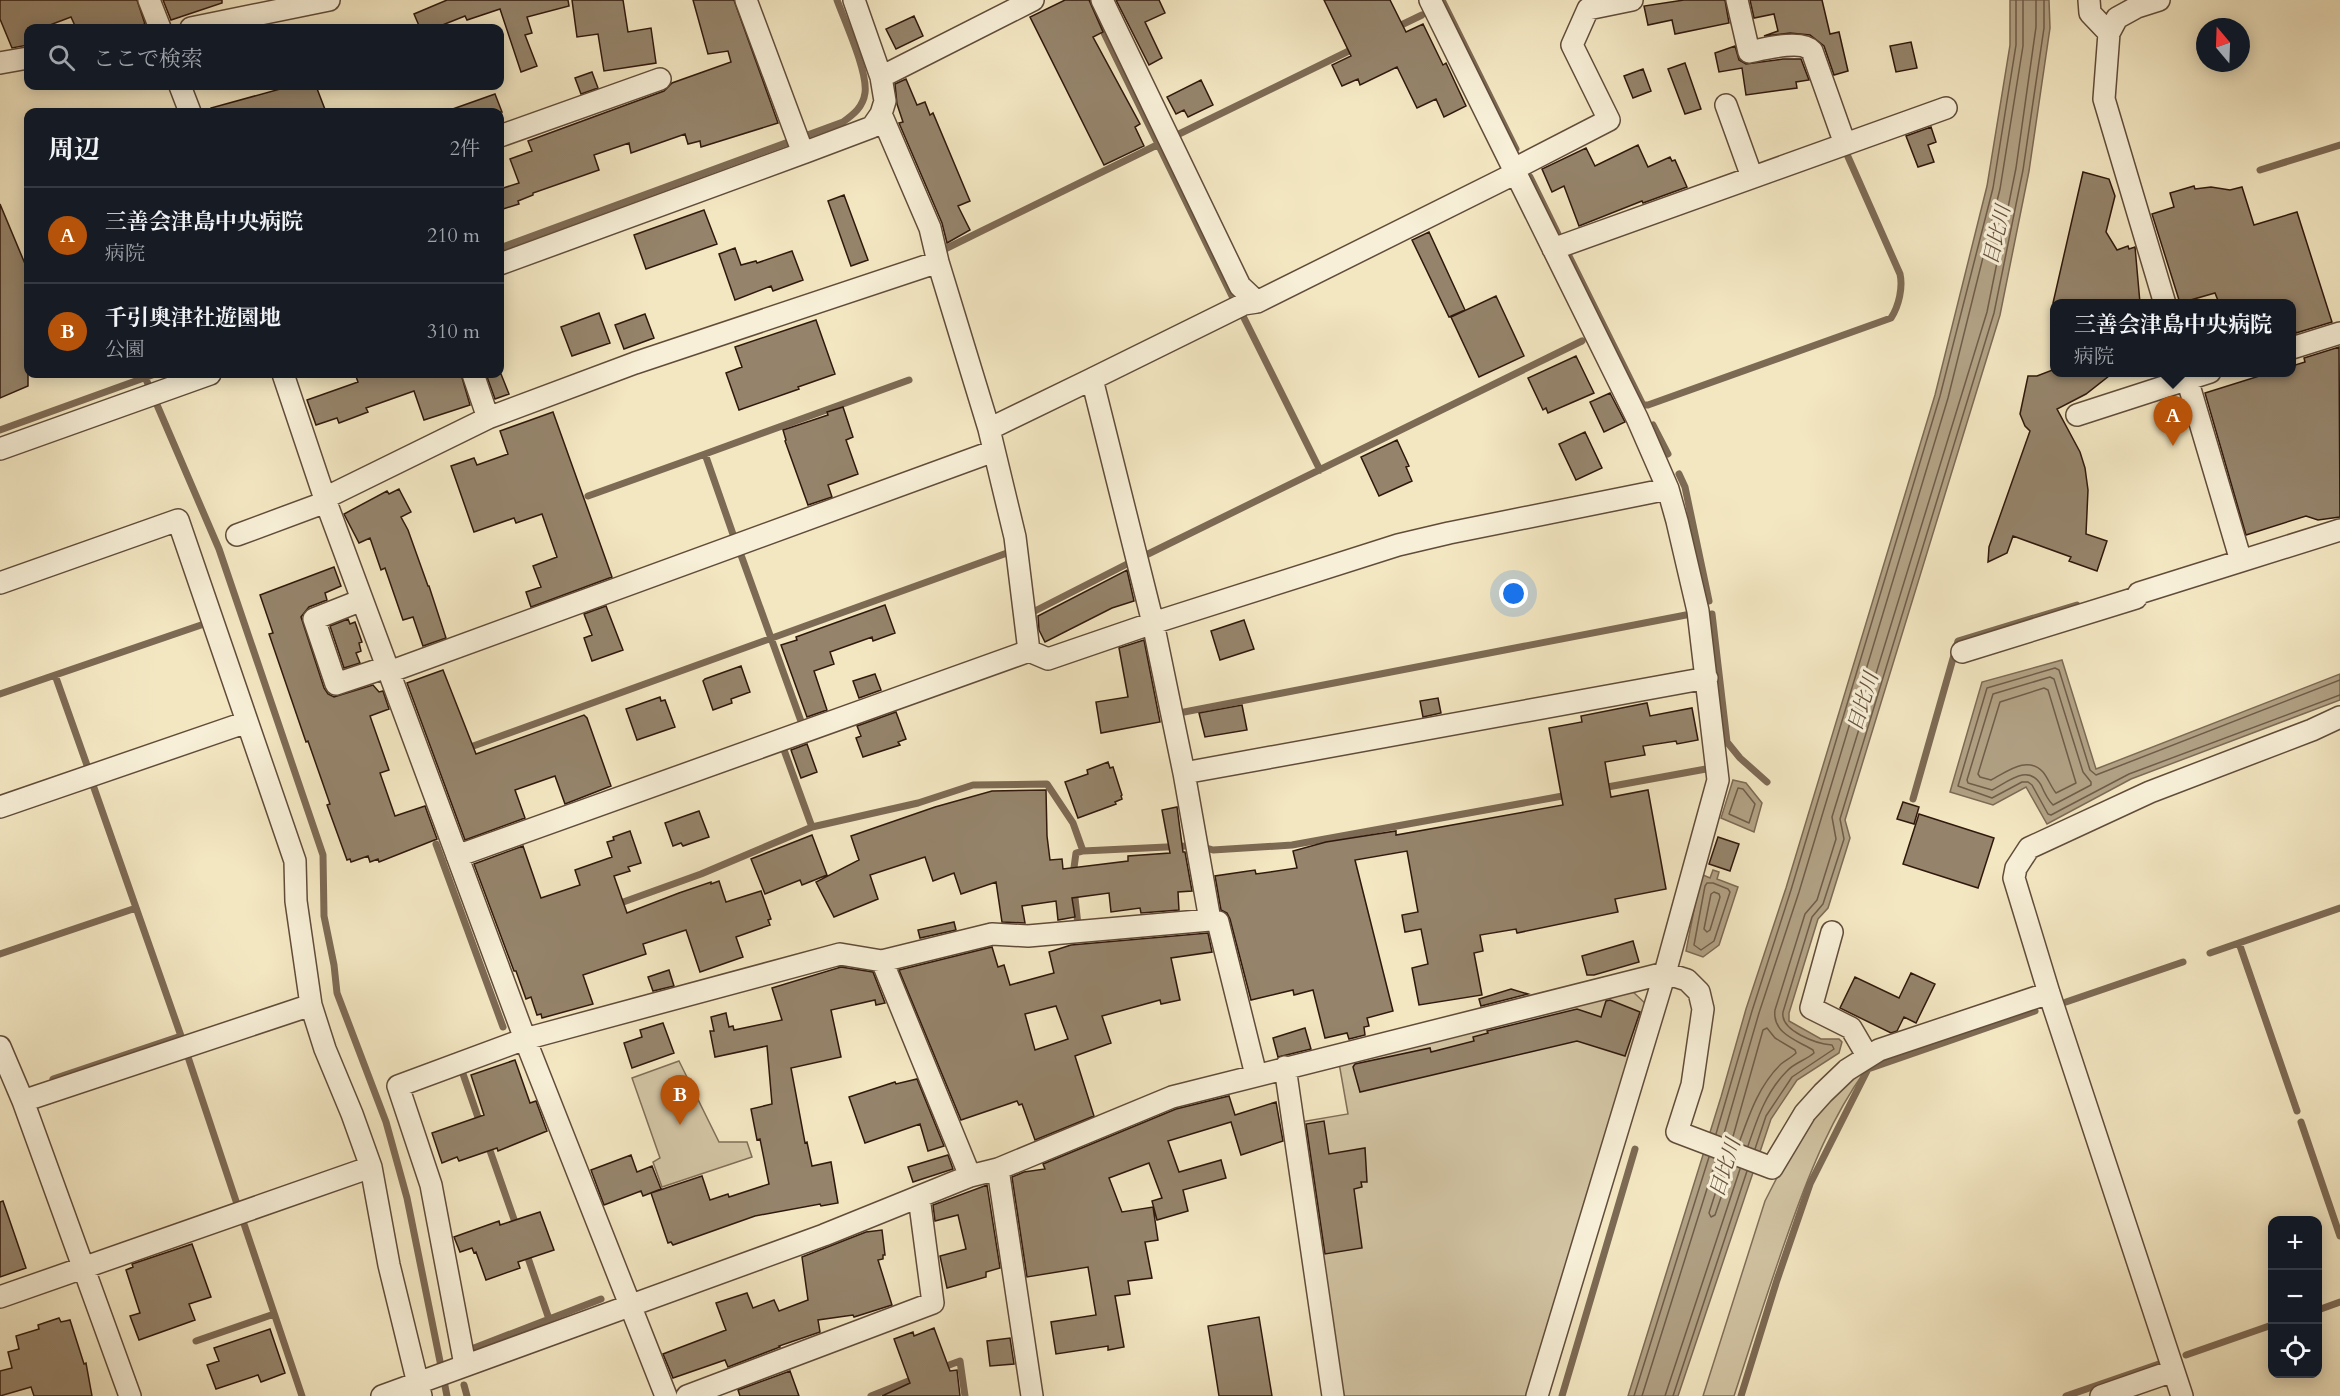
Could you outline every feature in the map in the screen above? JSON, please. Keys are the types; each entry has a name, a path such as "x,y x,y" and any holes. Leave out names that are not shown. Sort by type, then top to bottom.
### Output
{"street":[{"path":"149,0 158,24"},
{"path":"211,24 328,0"},
{"path":"746,0 799,145"},
{"path":"504,262 799,145 872,127 881,114 885,101 881,77 854,0"},
{"path":"881,77 1033,0"},
{"path":"1102,0 1240,286 1257,302"},
{"path":"1430,0 1637,418 1668,489 1698,611 1718,780 1665,973 1537,1396"},
{"path":"989,429 1244,304 1257,302 1515,171 1609,120 1572,45 1587,4 1632,0"},
{"path":"1737,0 1749,52 1797,45 1809,47 1845,144"},
{"path":"2089,0 2090,13 2109,33"},
{"path":"2159,0 2137,7 2117,18 2109,33 2104,99 2164,299"},
{"path":"0,63 24,59"},
{"path":"504,135 660,79"},
{"path":"182,90 188,108"},
{"path":"1726,105 1752,177"},
{"path":"1553,249 1946,108"},
{"path":"881,114 930,228 938,262 989,429 1015,537 1029,651"},
{"path":"237,535 326,500 488,418 635,363 938,262"},
{"path":"2296,347 2340,333"},
{"path":"2076,415 2183,377"},
{"path":"2186,377 2241,561"},
{"path":"0,449 198,378"},
{"path":"284,378 362,600 525,1039 666,1396"},
{"path":"473,378 488,418"},
{"path":"1092,380 1153,622 1184,773 1210,920"},
{"path":"362,600 314,619 336,684 388,669 994,452"},
{"path":"457,856 1029,651 1048,659 1153,622 1398,545 1668,489"},
{"path":"0,583 178,520 295,861 296,901 311,1005 325,1049 371,1167 389,1265 423,1386"},
{"path":"1962,652 2136,598 2139,593 2340,530"},
{"path":"1184,773 1707,678"},
{"path":"2182,1396 2049,993 2014,878 2016,868 2029,848 2150,792 2340,717"},
{"path":"0,807 247,722"},
{"path":"460,1367 431,1185 398,1086 525,1039 840,954 882,961 992,934 1028,936 1210,920 1218,922 1256,1075"},
{"path":"1832,932 1811,1008 1851,1028 1868,1058"},
{"path":"882,961 970,1176"},
{"path":"382,1396 423,1386 460,1367 824,1234 970,1176 998,1169 1173,1097 1665,973 1688,980 1700,992 1703,1009 1692,1086 1677,1132 1772,1168 1805,1113 1822,1093 1847,1070 1879,1050 2049,993"},
{"path":"13,1092 311,1005"},
{"path":"0,1047 13,1092 130,1396"},
{"path":"1285,1067 1333,1396"},
{"path":"0,1297 371,1167"},
{"path":"998,1169 1032,1396"},
{"path":"687,1396 933,1303 919,1197"},
{"path":"2101,1396 2174,1371"}],"shaded area":[{"path":"1632,991 1647,1005 1528,1396 1341,1396 1300,1122 1348,1114 1339,1063"},
{"path":"679,1061 719,1142 747,1142 752,1157 662,1187 653,1162 660,1158 632,1078"},
{"path":"1862,1068 1865,1071 1832,1125 1807,1183 1734,1396 1703,1396 1765,1201 1790,1152 1810,1120"}],"water":[{"name":"目比川","path":"2010,0 2049,0 2050,28 2029,171 2000,315 1845,820 1850,838 1828,908 1818,919 1789,1013 1789,1021 1821,1039 1839,1039 1842,1042 1839,1053 1797,1080 1771,1119 1678,1396 1628,1396 1746,1009 1786,888 1935,395 1987,186 2010,45"},
{"path":"2062,660 2096,769 2340,674 2340,700 2131,779 2047,824 2026,787 1993,805 1950,792 1982,682"},
{"path":"1733,780 1746,783 1762,803 1754,832 1721,818"},
{"path":"1713,870 1719,872 1717,879 1738,887 1719,945 1703,957 1686,951 1701,874 1710,878"}],"building":[{"path":"0,0 137,0 145,24 74,24 71,17 53,24 24,24 24,46 12,48 0,19"},
{"path":"163,0 222,0 222,3 171,20"},
{"path":"447,0 568,0 569,6 527,17 532,33 525,35 537,66 521,72 500,9 467,20 465,16 445,24 418,24 414,14"},
{"path":"572,0 623,0 628,32 651,28 656,63 604,71 598,34 577,37"},
{"path":"693,0 734,0 778,123 701,147 700,141 688,144 685,134 631,153 629,143 594,155 599,170 533,193 518,201 519,204 504,209 504,188 519,183 510,159 532,151 528,141 664,91 672,83 731,62 728,51 708,54"},
{"path":"1065,0 1089,0 1103,32 1093,37 1140,124 1135,127 1144,146 1104,165 1030,17"},
{"path":"1116,0 1159,0 1165,13 1145,22 1162,58 1149,65"},
{"path":"1324,0 1390,0 1406,32 1423,24 1443,65 1446,63 1466,106 1444,117 1436,99 1417,108 1397,67 1360,85 1358,79 1342,86 1332,65 1351,56"},
{"path":"1684,0 1725,0 1729,23 1675,34 1672,20 1648,25 1644,6"},
{"path":"1750,0 1822,0 1830,34 1839,32 1848,71 1834,75 1824,46 1810,35 1790,33 1764,36 1778,31 1774,14 1754,18"},
{"path":"914,16 923,36 896,49 886,29"},
{"path":"1911,42 1917,68 1896,72 1890,46"},
{"path":"1735,46 1739,60 1746,64 1801,59 1809,80 1796,82 1797,88 1746,95 1742,68 1719,72 1715,53"},
{"path":"1685,63 1701,109 1685,114 1668,69"},
{"path":"1643,69 1651,91 1633,98 1624,76"},
{"path":"592,72 598,88 581,94 575,78"},
{"path":"906,79 917,105 925,102 930,115 933,113 970,201 958,206 970,230 947,243 942,223 899,123 903,122 897,104 895,84"},
{"path":"1201,80 1213,105 1188,117 1184,110 1176,114 1167,97"},
{"path":"276,90 318,90 324,108 211,108"},
{"path":"495,94 500,108 456,108"},
{"path":"1931,127 1936,142 1928,145 1934,162 1918,167 1906,136"},
{"path":"1638,145 1648,167 1670,157 1672,161 1675,160 1687,187 1643,203 1642,201 1579,226 1564,186 1552,192 1542,169 1586,148 1595,166"},
{"path":"2083,172 2109,179 2115,196 2106,232 2117,250 2128,246 2129,249 2135,247 2140,299 2054,299"},
{"path":"2194,186 2195,189 2211,187 2230,190 2242,187 2254,225 2297,212 2332,322 2296,333 2296,299 2217,299 2215,293 2194,299 2179,299 2152,214 2174,207 2170,193"},
{"path":"844,195 868,260 851,266 828,201"},
{"path":"0,204 24,261 24,378 28,378 28,386 0,398"},
{"path":"704,210 717,244 646,269 634,235"},
{"path":"1429,232 1465,310 1449,317 1412,240"},
{"path":"735,248 741,265 756,261 757,263 792,251 803,280 773,291 771,286 735,300 719,254"},
{"path":"1496,296 1524,356 1479,377 1451,317"},
{"path":"599,313 610,343 572,356 561,327"},
{"path":"645,314 654,338 624,349 615,325"},
{"path":"816,320 835,374 739,410 726,373 742,367 735,347"},
{"path":"2339,347 2340,517 2318,520 2306,516 2246,535 2205,393 2256,377 2296,377 2296,365 2305,362 2304,358"},
{"path":"1576,356 1594,393 1548,413 1546,408 1543,410 1528,378"},
{"path":"2050,371 2050,377 2108,377 2086,394 2057,409 2080,452 2085,468 2088,490 2086,534 2107,541 2097,571 2069,561 2071,557 2013,536 2007,553 1988,562 1989,547 2030,431 2020,414 2028,376 2037,376"},
{"path":"356,378 462,378 470,405 424,420 414,391 366,408 368,412 339,423 337,418 316,425 307,400 358,382"},
{"path":"487,378 503,378 509,394 495,399"},
{"path":"1610,393 1625,422 1604,432 1590,402"},
{"path":"843,407 853,437 846,440 858,474 828,485 832,497 808,505 783,430 828,415 827,412"},
{"path":"553,412 612,577 531,607 526,592 541,587 533,566 557,557 542,514 516,523 514,518 474,532 451,466 474,458 477,465 508,454 500,431"},
{"path":"1585,432 1602,468 1576,480 1559,444"},
{"path":"1397,440 1409,466 1406,467 1412,481 1379,496 1361,457"},
{"path":"399,489 411,512 401,517 429,586 446,638 423,646 413,617 403,620 385,568 381,570 370,538 359,543 344,514 387,491 389,494"},
{"path":"334,567 341,586 325,593 327,600 309,607 301,617 324,688 334,697 373,685 379,692 383,691 389,709 370,716 389,770 380,773 395,816 425,806 437,839 379,862 378,859 370,862 368,856 351,862 350,859 347,860 327,805 330,804 269,634 273,633 260,595"},
{"path":"1127,570 1134,601 1112,608 1045,642 1039,630 1038,616"},
{"path":"885,605 895,633 873,641 872,637 830,652 834,664 814,671 827,710 807,717 781,645 797,640 796,637"},
{"path":"606,606 623,650 592,661 584,638 592,635 584,614"},
{"path":"348,619 350,624 355,622 362,642 359,643 361,651 356,653 360,663 344,668 330,626"},
{"path":"1244,620 1254,649 1220,660 1211,631"},
{"path":"1144,640 1160,722 1101,733 1096,702 1128,697 1119,648"},
{"path":"741,666 750,692 731,699 732,703 713,710 703,681"},
{"path":"443,670 476,754 584,715 611,786 565,804 555,776 515,790 525,818 465,840 407,683"},
{"path":"875,674 881,690 859,698 853,681"},
{"path":"660,697 661,701 665,700 675,727 637,740 626,709"},
{"path":"1438,698 1441,713 1423,717 1420,701"},
{"path":"1647,703 1650,716 1692,708 1698,740 1643,746 1645,755 1605,762 1611,797 1648,790 1666,889 1615,899 1618,912 1517,933 1516,929 1480,935 1483,951 1474,953 1482,995 1419,1005 1412,968 1428,964 1421,929 1405,932 1402,915 1418,912 1407,851 1355,860 1393,1011 1367,1018 1369,1026 1364,1027 1365,1035 1349,1039 1347,1033 1325,1038 1313,990 1294,995 1293,990 1251,1000 1230,919 1227,913 1221,910 1215,876 1255,870 1256,874 1297,868 1293,851 1326,842 1396,831 1396,835 1563,805 1549,728 1582,722 1581,716"},
{"path":"1242,705 1247,730 1205,737 1199,713"},
{"path":"896,712 906,739 898,742 900,745 863,757 856,738 861,736 857,726"},
{"path":"807,744 817,772 801,778 791,750"},
{"path":"1108,762 1110,768 1113,767 1122,799 1115,802 1116,804 1078,818 1065,782 1088,774 1087,770"},
{"path":"1046,790 1050,860 1062,859 1063,869 1128,861 1128,856 1170,853 1162,810 1177,807 1183,852 1185,852 1192,891 1178,892 1179,910 1141,913 1140,908 1111,912 1109,893 1072,898 1075,917 1058,920 1056,901 1022,906 1025,923 1002,922 996,882 961,894 954,873 933,881 925,857 870,875 878,899 834,917 816,882 859,860 851,836 935,807 992,791"},
{"path":"1903,802 1919,807 1914,824 1897,819"},
{"path":"699,811 709,837 683,846 681,843 673,846 665,823"},
{"path":"1919,814 1994,838 1978,888 1903,864"},
{"path":"630,831 641,863 628,867 630,871 614,876 627,913 679,893 719,881 726,902 761,891 771,919 768,920 770,925 736,937 743,957 700,972 686,930 643,944 646,954 583,975 593,1004 542,1018 541,1014 537,1015 531,997 526,999 474,864 523,846 541,898 580,885 575,870 612,857 607,842 614,840 613,837"},
{"path":"812,835 827,875 802,885 800,880 765,894 751,859"},
{"path":"1718,837 1739,844 1730,871 1709,864"},
{"path":"954,922 956,930 920,938 918,930"},
{"path":"1208,933 1212,952 1171,958 1180,1000 1161,1004 1160,1000 1102,1016 1111,1043 1075,1056 1094,1116 1035,1140 1022,1104 1019,1105 1017,1101 961,1120 899,970 992,947 998,967 1004,965 1010,985 1054,973 1049,952 1071,945","holes":["1056,1006 1068,1039 1035,1050 1025,1014"]},
{"path":"1633,941 1639,962 1587,975 1582,956"},
{"path":"841,967 873,972 885,1003 876,1005 875,1000 831,1010 841,1057 791,1068 805,1143 807,1142 812,1166 831,1162 838,1203 755,1216 673,1245 671,1242 668,1243 651,1193 702,1176 710,1200 728,1194 729,1197 769,1184 751,1109 772,1104 767,1046 715,1057 710,1031 714,1031 711,1017 726,1013 729,1027 733,1026 734,1030 782,1020 772,988"},
{"path":"669,970 674,986 653,991 648,977"},
{"path":"1911,973 1935,984 1916,1023 1904,1017 1897,1031 1891,1033 1840,1008 1855,977 1899,998"},
{"path":"1511,989 1528,994 1481,1006 1479,999"},
{"path":"1610,1000 1640,1012 1625,1056 1577,1041 1360,1092 1353,1067 1355,1064 1430,1048 1431,1052 1474,1041 1473,1037 1488,1033 1487,1031 1577,1009 1601,1017 1606,1001"},
{"path":"663,1023 674,1053 632,1068 624,1043 642,1037 640,1030"},
{"path":"1305,1028 1311,1049 1278,1057 1273,1038"},
{"path":"515,1060 530,1103 536,1101 547,1131 498,1151 497,1148 459,1161 457,1157 442,1163 432,1133 484,1115 471,1075"},
{"path":"917,1079 944,1146 928,1151 920,1124 865,1143 849,1097 895,1082 896,1084"},
{"path":"1229,1096 1235,1115 1276,1102 1283,1141 1241,1155 1231,1122 1168,1141 1179,1172 1221,1160 1226,1178 1183,1190 1188,1211 1157,1220 1152,1201 1162,1198 1149,1163 1109,1178 1122,1212 1153,1207 1158,1240 1145,1242 1152,1278 1128,1281 1130,1294 1115,1296 1124,1347 1108,1350 1108,1346 1056,1354 1051,1322 1096,1315 1088,1267 1027,1277 1012,1177 1024,1172 1045,1169 1043,1164 1176,1109"},
{"path":"1324,1121 1329,1154 1365,1148 1367,1182 1361,1182 1362,1187 1354,1189 1362,1248 1325,1254 1306,1124"},
{"path":"631,1155 637,1172 652,1166 661,1189 643,1196 641,1191 604,1205 591,1170"},
{"path":"948,1155 953,1169 913,1182 908,1167"},
{"path":"987,1185 1000,1268 986,1272 986,1277 947,1288 940,1256 966,1249 958,1215 935,1221 933,1205"},
{"path":"3,1201 26,1268 0,1277 0,1202"},
{"path":"540,1212 554,1250 518,1262 520,1268 486,1280 476,1252 474,1253 472,1248 460,1252 454,1237 499,1221 500,1225"},
{"path":"882,1230 885,1255 883,1259 878,1260 892,1305 854,1317 853,1315 818,1320 820,1332 728,1367 725,1360 673,1378 663,1354 726,1330 716,1303 747,1293 753,1308 774,1300 779,1311 808,1300 802,1257 866,1232"},
{"path":"192,1244 211,1297 189,1304 195,1320 139,1340 130,1316 140,1313 126,1270 133,1267 132,1264"},
{"path":"1259,1317 1272,1396 1219,1396 1208,1326"},
{"path":"59,1318 61,1322 70,1320 84,1364 86,1363 92,1396 34,1396 31,1387 0,1396 0,1371 12,1368 8,1352 19,1349 16,1336 39,1329 38,1325"},
{"path":"934,1328 950,1371 957,1370 960,1396 882,1396 910,1383 894,1339 913,1332 914,1336"},
{"path":"270,1329 285,1373 261,1382 258,1375 216,1389 207,1365 219,1361 214,1348"},
{"path":"1010,1338 1014,1364 990,1366 987,1341"},
{"path":"790,1371 799,1396 740,1396 738,1390"}],"waterway":[{"path":"504,247 843,122 860,106 864,98 865,84 860,60 837,0"},
{"path":"1088,0 1232,296"},
{"path":"1442,0 1516,149"},
{"path":"1395,28 1422,15"},
{"path":"1179,134 1355,48"},
{"path":"947,248 1159,144"},
{"path":"2260,170 2340,145"},
{"path":"1569,256 1643,405 1891,318 1900,296 1900,274 1845,150"},
{"path":"1530,177 1558,234"},
{"path":"1242,314 1320,470"},
{"path":"1144,556 1582,341"},
{"path":"0,430 144,378"},
{"path":"145,378 219,549 323,855 324,916 337,993 386,1122 407,1198 447,1396"},
{"path":"705,454 909,380"},
{"path":"1653,425 1668,454"},
{"path":"588,496 705,454 735,540"},
{"path":"1679,474 1685,487 1709,601"},
{"path":"465,749 1007,553"},
{"path":"741,555 802,724 799,725"},
{"path":"1029,614 1133,561"},
{"path":"1913,799 1958,641 2077,605"},
{"path":"1179,713 1691,614"},
{"path":"1712,614 1727,742 1740,758 1767,782"},
{"path":"0,694 204,624"},
{"path":"55,675 88,768"},
{"path":"615,905 701,874 812,827 784,750"},
{"path":"1602,788 1706,769"},
{"path":"812,827 918,803 973,785 1047,784 1073,823 1083,851 1187,846"},
{"path":"53,1079 181,1036 93,785"},
{"path":"1203,847 1213,850 1292,845 1568,795"},
{"path":"436,844 503,1027"},
{"path":"1073,875 1076,853 1083,851"},
{"path":"1074,889 1078,925"},
{"path":"0,954 136,908"},
{"path":"2210,953 2340,908"},
{"path":"2239,943 2297,1111"},
{"path":"2066,1002 2183,962"},
{"path":"1741,1396 1810,1184 1868,1069 2035,1011"},
{"path":"187,1054 237,1204"},
{"path":"467,1069 462,1071 481,1126"},
{"path":"2301,1122 2340,1236"},
{"path":"487,1142 517,1228"},
{"path":"1562,1396 1635,1149"},
{"path":"244,1224 302,1396"},
{"path":"526,1252 549,1319"},
{"path":"474,1348 601,1299"},
{"path":"2322,1309 2340,1302"},
{"path":"196,1341 274,1314"},
{"path":"2186,1355 2268,1326"},
{"path":"941,1368 960,1361 965,1396"},
{"path":"2066,1396 2162,1363"},
{"path":"871,1396 916,1378"},
{"path":"464,1385 467,1396"}],"place":[{"name":"三善会津島中央病院","path":"2173,446"},
{"name":"千引奥津社遊園地","path":"680,1125"}]}
